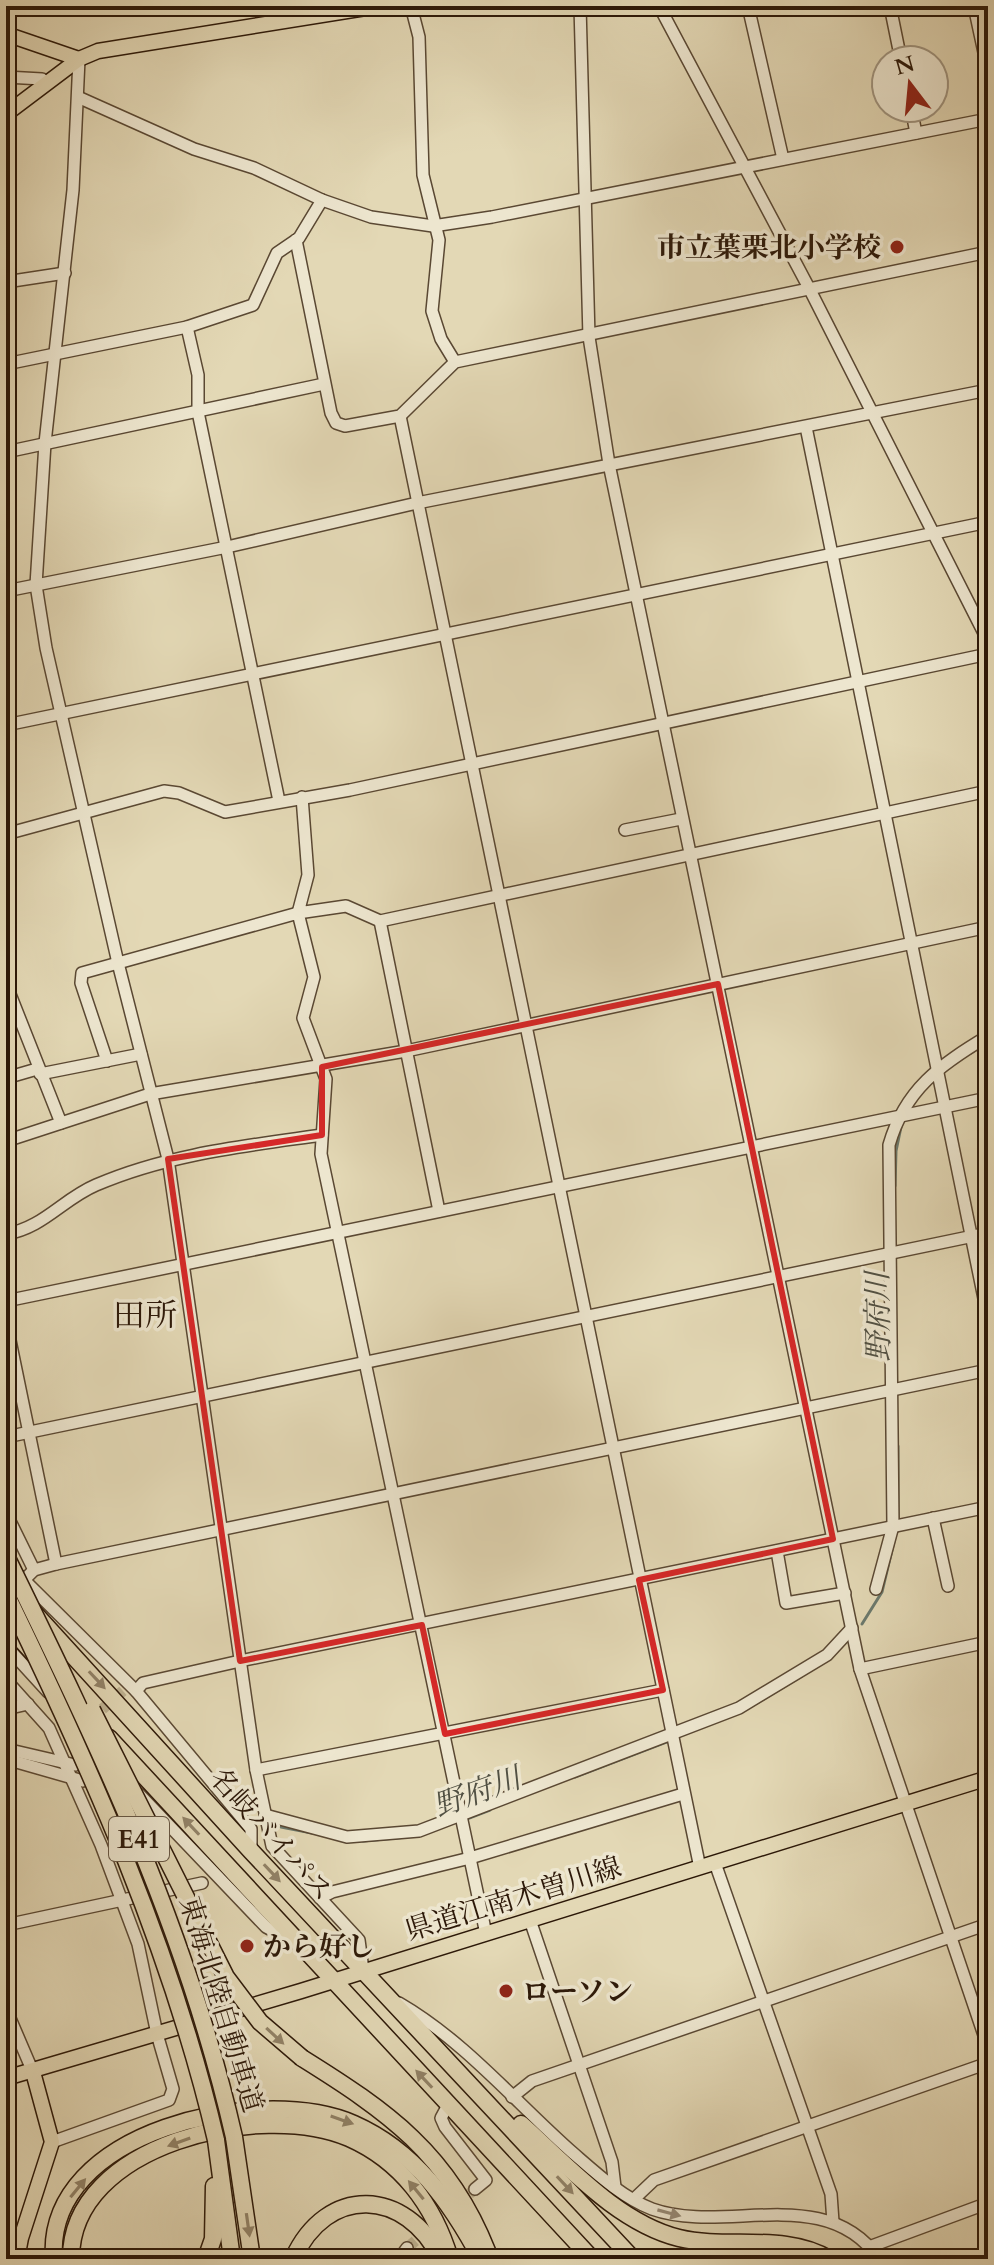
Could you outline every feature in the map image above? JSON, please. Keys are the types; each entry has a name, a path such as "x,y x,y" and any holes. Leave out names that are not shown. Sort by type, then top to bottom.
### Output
{"highway":[{"path":"6,1557 116,1754 226,1977 260,2022 302,2058 376,2105 418,2141 468,2209 490,2259"},
{"name":"東海北陸自動車道","path":"6,1557 106,1762 157,1881 193,1981 234,2137 252,2259"},
{"name":"名岐バイパス","path":"6,1582 251,1851 449,2058 633,2259"},
{"name":"東海北陸自動車道","path":"6,1594 89,1768 157,1936 189,2037 212,2141 232,2259"},
{"name":"名岐バイパス","path":"6,1623 592,2259"},
{"path":"449,2058 583,2179 658,2231 695,2241 796,2245 829,2259"},
{"path":"54,2259 55,2228 62,2209 74,2190 111,2156 184,2122 215,2114 270,2108 326,2115 352,2123 395,2147 433,2183 481,2259"},
{"path":"71,2259 74,2225 83,2207 112,2176 135,2161 188,2138 219,2129 273,2123 299,2125 347,2137 389,2163 407,2178 434,2215 450,2259"},
{"path":"206,2259 215,2218 212,2141"},
{"path":"489,2149 581,2259"},
{"path":"293,2259 313,2226 335,2212 361,2204 379,2204 411,2218 424,2229 441,2259"}],"main road":[{"path":"6,114 79,59 127,45 378,6"},
{"path":"6,34 79,59"},
{"name":"県道江南木曽川線","path":"6,2078 364,1972 988,1778"},
{"path":"17,2259 52,2142 33,2072"}],"street":[{"path":"411,6 420,51 423,175 433,226 439,240 432,311 441,339 455,362"},
{"path":"580,6 589,337 609,464 860,1669 988,2047"},
{"path":"659,6 746,166 988,641"},
{"path":"748,6 783,159"},
{"path":"890,6 898,44"},
{"path":"974,6 988,71"},
{"path":"79,59 80,98 65,273 45,443 36,585 118,963 168,1159 256,1770 272,1846 359,1940 364,1972"},
{"path":"6,77 42,79 46,84"},
{"path":"80,98 322,200 371,217 433,226 988,119"},
{"path":"914,124 916,133"},
{"path":"6,364 187,327 253,305 277,253 296,240 322,200"},
{"path":"296,240 324,384 336,423 345,426 400,416 455,362 589,337 988,252"},
{"path":"6,282 65,273"},
{"path":"187,327 198,375 198,412 279,801"},
{"path":"6,452 324,384"},
{"path":"6,591 227,547 417,503 988,390"},
{"path":"400,416 700,1868"},
{"path":"806,427 988,1318"},
{"path":"6,725 252,677 988,522"},
{"path":"6,834 85,815 164,791 179,793 225,812 662,725 988,654"},
{"path":"107,1061 81,983 82,973 298,913 346,906 380,921 988,791"},
{"path":"302,797 308,875 298,913 314,977 303,1018 326,1079 321,1154 486,1934"},
{"path":"625,830 681,819"},
{"path":"380,921 439,1211"},
{"path":"6,1141 150,1094 406,1051 988,927"},
{"path":"6,984 38,1072 61,1123"},
{"path":"876,1589 897,1525 893,1252 888,1158 913,1092 988,1036"},
{"path":"6,1078 141,1054"},
{"path":"6,1301 988,1098"},
{"path":"6,1234 26,1231 94,1186 168,1159 322,1135"},
{"path":"6,1437 988,1233"},
{"path":"6,1321 56,1564"},
{"path":"24,1580 34,1570 56,1564 988,1370"},
{"path":"130,1688 240,1661 988,1507"},
{"path":"6,1513 34,1570"},
{"path":"933,1518 948,1586"},
{"path":"777,1551 786,1603 845,1593"},
{"path":"6,1557 24,1580 130,1688 251,1829 251,1851"},
{"path":"265,1815 321,1831 368,1838 419,1831 462,1819 672,1738 762,1696 827,1655 852,1628"},
{"path":"860,1669 988,1642"},
{"path":"6,1646 157,1813 266,1927 301,1946"},
{"path":"6,1680 65,1744 138,1944 157,2034 173,2089 169,2100 52,2142"},
{"path":"256,1770 663,1690"},
{"path":"6,1709 28,1704"},
{"path":"6,1749 73,1772"},
{"path":"6,1759 73,1772"},
{"path":"320,1898 332,1892 470,1858 683,1794"},
{"path":"715,1863 831,2194 833,2222"},
{"path":"6,1925 202,1883"},
{"path":"530,1920 612,2162 615,2187"},
{"path":"512,2097 532,2081 988,1924"},
{"path":"388,1997 438,2026 512,2097 615,2187 649,2208 686,2217 793,2214 833,2222 869,2247 879,2259"},
{"path":"6,2009 33,2072"},
{"path":"634,2199 654,2180 988,2063"},
{"path":"448,2105 441,2118 445,2127 486,2180 475,2189"},
{"path":"869,2247 988,2203"},
{"path":"399,2259 407,2248"}],"highlighted area":[{"path":"718,984 833,1539 639,1580 663,1690 445,1734 422,1625 240,1661 168,1159 322,1135 322,1067"}],"waterway":[{"name":"野府川","path":"971,1053 988,1042"},
{"name":"野府川","path":"895,1186 896,1151 902,1122"},
{"name":"野府川","path":"898,1446 898,1518"},
{"name":"野府川","path":"862,1624 882,1592 897,1529"},
{"name":"野府川","path":"757,1703 802,1676"},
{"name":"野府川","path":"575,1777 669,1741"},
{"name":"野府川","path":"34,1761 61,1768"},
{"name":"野府川","path":"464,1820 490,1810"},
{"name":"野府川","path":"281,1827 312,1833"},
{"name":"野府川","path":"363,1841 407,1837"}],"tunnel":[{"path":"90,1720 126,1688"},
{"path":"407,2248 475,2189"}],"place":[{"name":"市立葉栗北小学校","path":"897,247"},
{"name":"から好し","path":"247,1946"},
{"name":"ローソン","path":"506,1991"}],"district":[{"name":"田所","path":"145,1315"}]}
